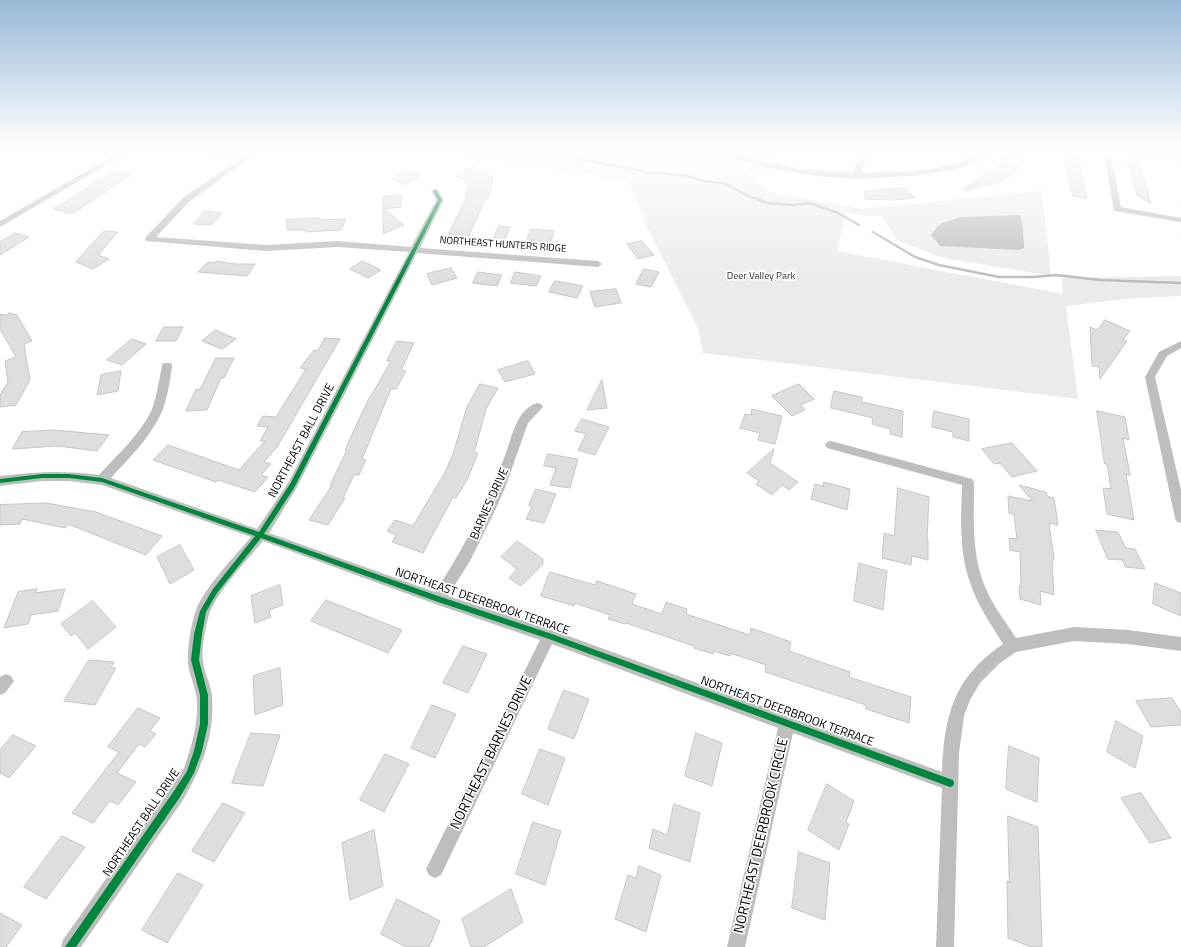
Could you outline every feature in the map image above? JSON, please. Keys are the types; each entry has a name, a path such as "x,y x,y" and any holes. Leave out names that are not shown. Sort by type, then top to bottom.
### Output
{"street":[{"path":"0,224 53,193"},
{"name":"NORTHEAST HUNTERS RIDGE","path":"195,193 187,199 148,239 266,248 338,244 598,264"},
{"name":"NORTHEAST BALL DRIVE","path":"70,947 177,794 190,773 198,751 204,724 204,695 195,660 198,634 203,611 215,591 260,535 292,486 440,200 436,193"},
{"path":"1114,193 1117,209 1181,220"},
{"path":"1181,344 1163,354 1150,377 1181,518"},
{"path":"102,480 143,431 155,414 167,366"},
{"name":"BARNES DRIVE","path":"438,599 465,557 486,517 499,488 523,422 531,411 537,407"},
{"path":"831,445 968,482 969,550 973,571 980,589 994,616 1013,646"},
{"name":"NORTHEAST DEERBROOK TERRACE","path":"0,481 42,476 69,476 102,480 438,599 549,636 950,783"},
{"path":"945,947 950,783 956,716 964,695 974,678 995,658 1013,646 1074,634 1128,637 1181,644"},
{"name":"NORTHEAST BARNES DRIVE","path":"435,869 549,636"},
{"name":"NORTHEAST DEERBROOK CIRCLE","path":"736,947 787,724"}],"green space":[{"name":"Deer Valley Park","path":"634,193 775,193 861,209 1020,193 1042,193 1051,276 939,257 897,240 882,216 866,216 846,212 837,251 1063,294 1062,278 1181,276 1181,296 1134,298 1066,306 1078,399 703,353 698,328 645,223"}],"shaded area":[{"path":"1020,215 1023,228 1024,248 1019,250 940,246 931,235 940,224 961,217"}],"building":[{"path":"79,193 103,193 72,214 54,209"},
{"path":"467,193 489,193 488,199 485,199 467,240 452,239 454,234 449,233 465,200"},
{"path":"865,193 911,193 915,198 894,200 865,199"},
{"path":"1072,193 1086,193 1087,199 1073,196"},
{"path":"1137,193 1148,193 1151,204"},
{"path":"401,195 401,207 384,209 404,225 383,234 383,197"},
{"path":"205,211 222,213 211,225 194,224"},
{"path":"319,218 319,220 346,219 341,230 305,232 306,230 287,230 286,220"},
{"path":"499,226 510,227 504,241 493,240"},
{"path":"531,229 554,231 551,242 538,241 537,244 526,243"},
{"path":"104,231 118,232 98,255 109,259 93,269 76,262"},
{"path":"15,233 29,237 0,255 0,242"},
{"path":"642,241 654,255 638,259 627,244"},
{"path":"216,261 235,264 255,264 247,276 198,272 208,262 214,263"},
{"path":"363,261 381,270 368,278 350,269"},
{"path":"451,268 457,278 432,285 427,274"},
{"path":"644,269 659,272 651,287 636,284"},
{"path":"478,272 502,275 497,286 473,283"},
{"path":"515,272 541,276 536,286 511,283"},
{"path":"555,281 583,286 577,298 549,292"},
{"path":"616,289 621,303 595,307 590,292"},
{"path":"9,313 17,315 32,341 24,344 30,380 16,405 0,407 0,395 8,382 5,361 16,357 0,329 0,314 6,315"},
{"path":"1105,320 1130,331 1123,340 1127,341 1100,379 1099,367 1092,366 1090,327 1097,330"},
{"path":"164,327 183,327 176,341 156,341"},
{"path":"216,330 236,339 222,349 202,341"},
{"path":"325,338 340,339 277,447 264,462 271,464 261,475 268,477 255,492 218,480 216,482 153,460 168,445 239,470 265,441 260,441 268,427 257,426 263,416 276,417 306,369 300,368 314,350 318,350"},
{"path":"132,339 146,344 122,365 107,360"},
{"path":"397,341 414,343 401,370 406,371 396,389 391,389 362,459 366,460 359,475 354,475 343,498 345,498 328,525 309,520 332,485 330,485 347,450 345,450 360,417 370,396 391,361 387,361"},
{"path":"216,358 234,358 224,378 221,378 207,410 186,411 196,389 200,389"},
{"path":"528,361 535,374 505,382 498,370"},
{"path":"121,371 118,391 97,395 101,375"},
{"path":"602,380 607,408 587,410"},
{"path":"480,384 498,388 486,409 474,453 478,453 467,480 456,498 453,497 423,553 392,542 396,535 387,531 395,520 413,526 444,474 453,454 467,407"},
{"path":"799,384 814,399 801,405 805,410 792,416 772,396"},
{"path":"834,391 862,397 862,402 903,411 902,437 890,434 890,429 872,424 873,418 831,408"},
{"path":"752,409 782,416 775,444 758,440 760,433 740,428 745,414 751,415"},
{"path":"934,411 969,419 969,441 953,437 953,432 932,427"},
{"path":"1097,411 1125,417 1129,440 1123,438 1130,475 1126,474 1134,520 1107,514 1103,488 1111,489 1107,464 1105,464"},
{"path":"582,419 609,427 595,455 578,450 586,434 575,431"},
{"path":"54,430 109,435 97,451 58,446 12,449 22,432"},
{"path":"1012,443 1037,471 1012,477 1000,463 994,464 982,449"},
{"path":"774,449 770,463 798,482 789,490 782,485 772,495 756,484 759,481 747,473"},
{"path":"548,454 578,459 570,488 550,485 556,468 544,466"},
{"path":"824,482 850,489 847,510 811,499 815,484 823,486"},
{"path":"1019,485 1046,492 1047,496 1054,498 1058,525 1049,523 1054,560 1052,560 1054,595 1040,591 1041,605 1020,599 1020,552 1010,550 1009,538 1017,539 1014,515 1009,513 1008,496 1032,501"},
{"path":"898,488 929,497 927,540 928,560 912,556 911,565 882,558 884,533 894,536"},
{"path":"536,489 556,494 544,523 526,519 532,506 529,505"},
{"path":"46,503 96,512 162,536 146,555 68,524 65,528 22,519 20,524 0,525 0,505"},
{"path":"1096,530 1118,532 1126,548 1135,549 1145,569 1125,567 1123,560 1108,559"},
{"path":"517,541 543,559 543,564 521,586 509,578 517,569 501,557"},
{"path":"180,545 194,570 170,584 157,557"},
{"path":"859,563 887,571 883,610 854,601"},
{"path":"550,572 595,585 597,581 636,594 632,604 662,614 666,602 687,609 686,614 750,635 751,628 791,642 789,651 850,672 849,677 911,697 909,723 866,709 866,705 765,672 766,665 730,653 730,656 714,651 713,654 626,623 608,619 610,615 575,603 574,606 541,596"},
{"path":"1155,583 1181,593 1181,616 1153,604"},
{"path":"280,585 283,605 269,610 271,617 255,623 251,596"},
{"path":"37,589 35,593 65,589 58,611 31,615 28,624 4,628 18,592"},
{"path":"326,600 402,630 388,653 311,621"},
{"path":"93,601 116,627 88,649 75,633 71,636 61,624"},
{"path":"463,646 487,654 468,693 443,683"},
{"path":"89,660 114,662 111,668 116,668 95,705 64,701"},
{"path":"280,668 283,705 255,715 253,676"},
{"path":"564,690 589,699 574,739 548,729"},
{"path":"1172,698 1181,712 1181,725 1151,727 1136,701"},
{"path":"432,705 456,714 435,758 411,748"},
{"path":"138,708 160,718 150,731 156,734 145,747 139,744 117,773 136,782 118,805 110,801 93,823 72,813 119,752 108,747"},
{"path":"1116,721 1143,736 1135,768 1107,752"},
{"path":"251,733 280,735 263,786 232,783"},
{"path":"696,733 722,743 712,786 685,776"},
{"path":"13,735 36,746 9,778 0,773 0,750"},
{"path":"1009,746 1039,758 1037,802 1006,789"},
{"path":"540,749 565,758 548,805 522,794"},
{"path":"385,754 409,764 384,812 360,800"},
{"path":"827,784 854,801 846,822 849,824 839,850 808,830"},
{"path":"1141,793 1171,838 1150,843 1121,798"},
{"path":"223,803 245,813 214,862 192,851"},
{"path":"674,804 700,813 690,862 649,848 653,829 667,835"},
{"path":"1008,816 1038,827 1042,947 1031,947 1008,938"},
{"path":"533,822 561,831 545,885 516,874"},
{"path":"374,830 383,886 350,900 342,843"},
{"path":"62,836 85,847 46,899 24,887"},
{"path":"799,852 830,863 825,920 792,908"},
{"path":"639,866 661,875 646,932 615,919 628,875 636,878"},
{"path":"178,873 203,885 167,943 142,930"},
{"path":"511,889 523,922 484,947 471,947 462,919"},
{"path":"397,899 440,921 429,947 406,947 381,934"},
{"path":"0,913 22,925 6,947 0,947"}],"waterway":[{"path":"743,193 767,203 793,205 810,203 838,213 859,225"},
{"path":"873,232 915,257 939,265 999,277 1034,277 1056,275 1100,280 1181,283"}],"cycle path":[{"path":"70,947 177,794 190,773 198,751 204,724 204,695 195,660 198,634 203,611 215,591 260,535 292,486 440,200 436,193"},
{"path":"0,481 42,476 69,476 102,480 438,599 549,636 950,783"}]}
